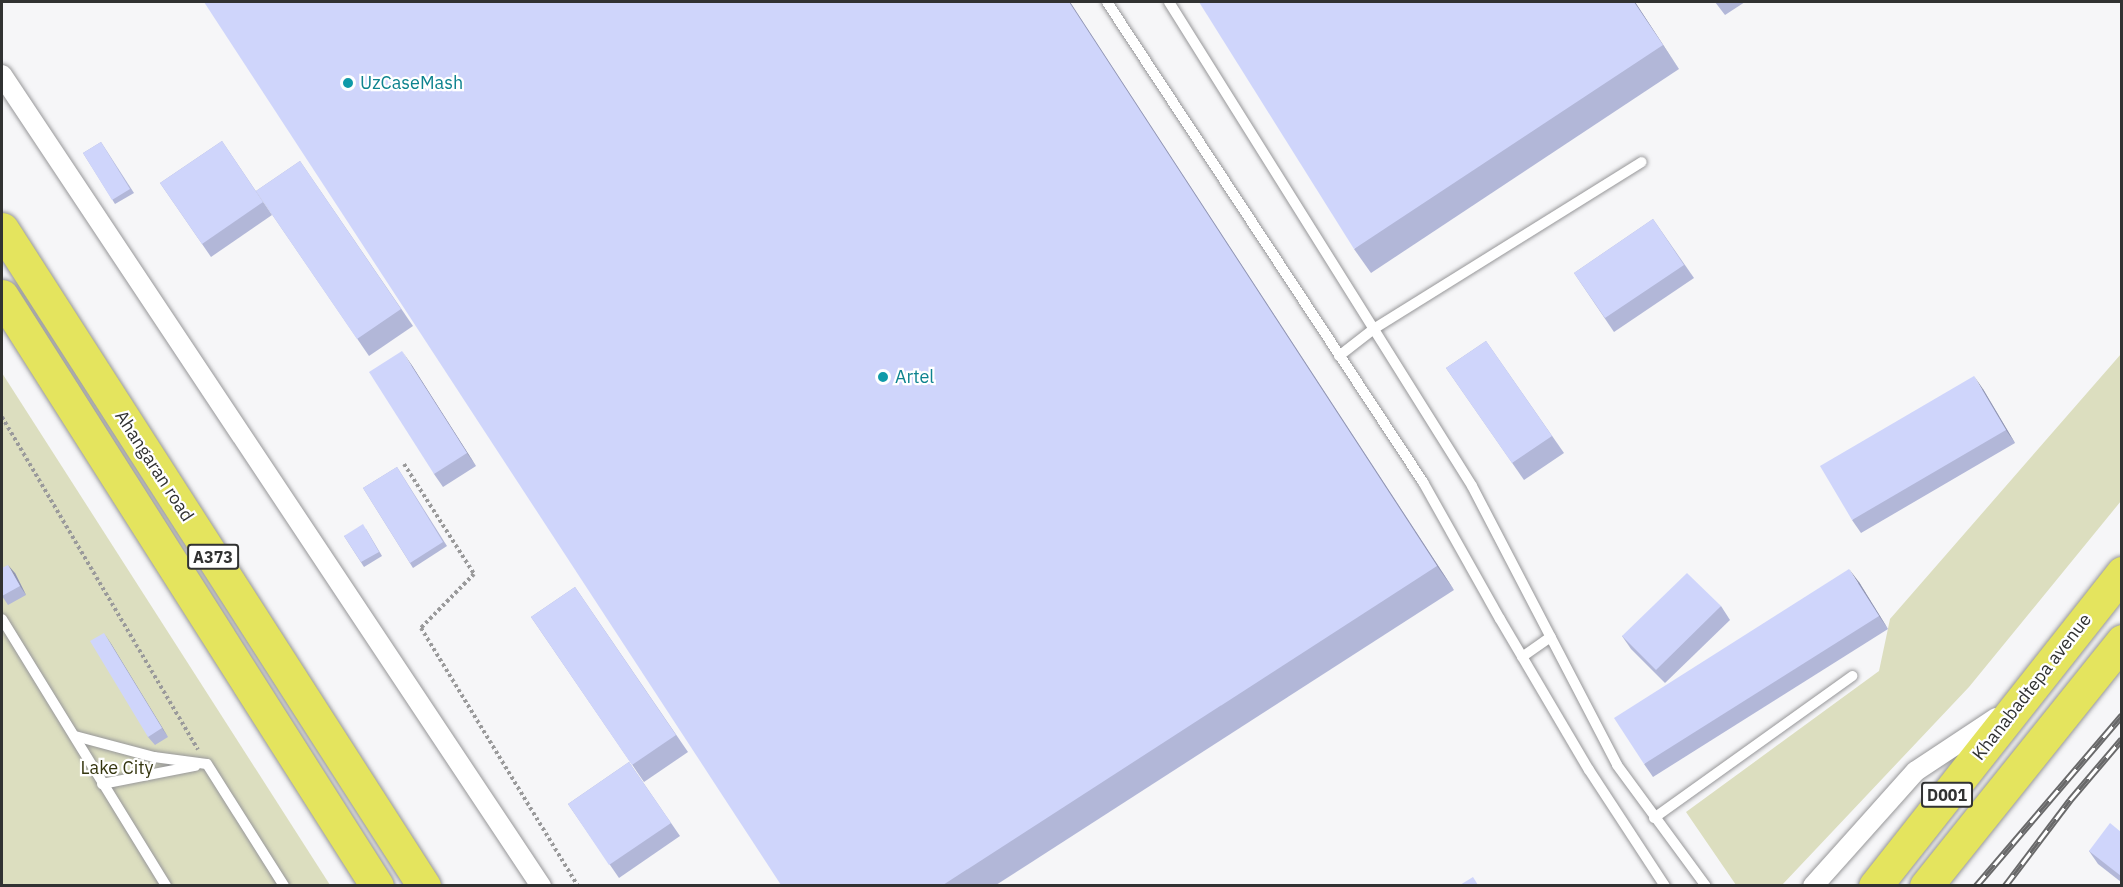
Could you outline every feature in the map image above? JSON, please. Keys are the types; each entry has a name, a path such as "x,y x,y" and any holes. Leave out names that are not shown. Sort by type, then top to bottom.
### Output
{"highway":[{"name":"Ahangaran road","path":"2,229 424,885"},
{"name":"Ahangaran road","path":"2,296 377,885"},
{"name":"Khanabadtepa avenue","path":"1875,885 2121,573"},
{"name":"D001","path":"1926,885 2121,641"},
{"path":"2017,706 2049,733"}],"street":[{"path":"2,75 541,885"},
{"path":"1813,885 1916,771 2017,706"}],"lane":[{"path":"1107,2 1423,482 1589,770 1665,885"},
{"path":"1168,2 1375,328 1472,486 1617,765 1654,818 1706,885"},
{"path":"1339,356 1375,328 1642,162"},
{"path":"2,620 166,885"},
{"path":"1522,657 1551,637"},
{"path":"1654,818 1852,675"},
{"path":"75,736 154,757 207,764"},
{"path":"102,784 207,764"},
{"path":"207,764 284,885"}],"path":[{"path":"2,417 207,764"},
{"path":"404,464 474,574 421,628 578,885"}],"green space":[{"path":"2121,354 2121,501 1969,687 1782,885 1736,885 1686,812 1879,671 1890,619"},
{"name":"Lake City","path":"2,373 330,885 2,885"}],"building":[{"name":"Artel","path":"204,2 1069,2 1437,566 943,885 781,885"},
{"path":"1199,2 1634,2 1663,45 1354,249"},
{"path":"222,141 263,202 202,244 160,183"},
{"path":"101,142 130,189 112,200 83,153"},
{"path":"300,161 401,309 357,339 256,191"},
{"path":"1653,219 1684,265 1605,318 1574,273"},
{"path":"1486,341 1552,436 1512,463 1446,368"},
{"path":"402,351 467,453 434,474 369,372"},
{"path":"1974,376 2006,430 1852,520 1820,466"},
{"path":"397,467 443,542 410,563 363,488"},
{"path":"363,524 379,552 361,562 344,536"},
{"path":"8,565 20,586 2,596 2,568"},
{"path":"1849,569 1879,616 1644,764 1614,718"},
{"path":"1687,573 1721,606 1656,670 1622,636"},
{"path":"575,587 676,735 632,765 531,617"},
{"path":"104,633 162,728 148,737 90,641"},
{"path":"629,762 671,823 609,865 568,804"},
{"path":"2110,823 2121,832 2121,876 2089,851"},
{"path":"1473,877 1478,885 1460,885"}],"railway":[{"path":"1976,886 2122,715"},
{"path":"2005,886 2070,800 2122,739"}],"place":[{"name":"UzCaseMash","path":"348,83"},
{"name":"Artel","path":"883,377"}]}
